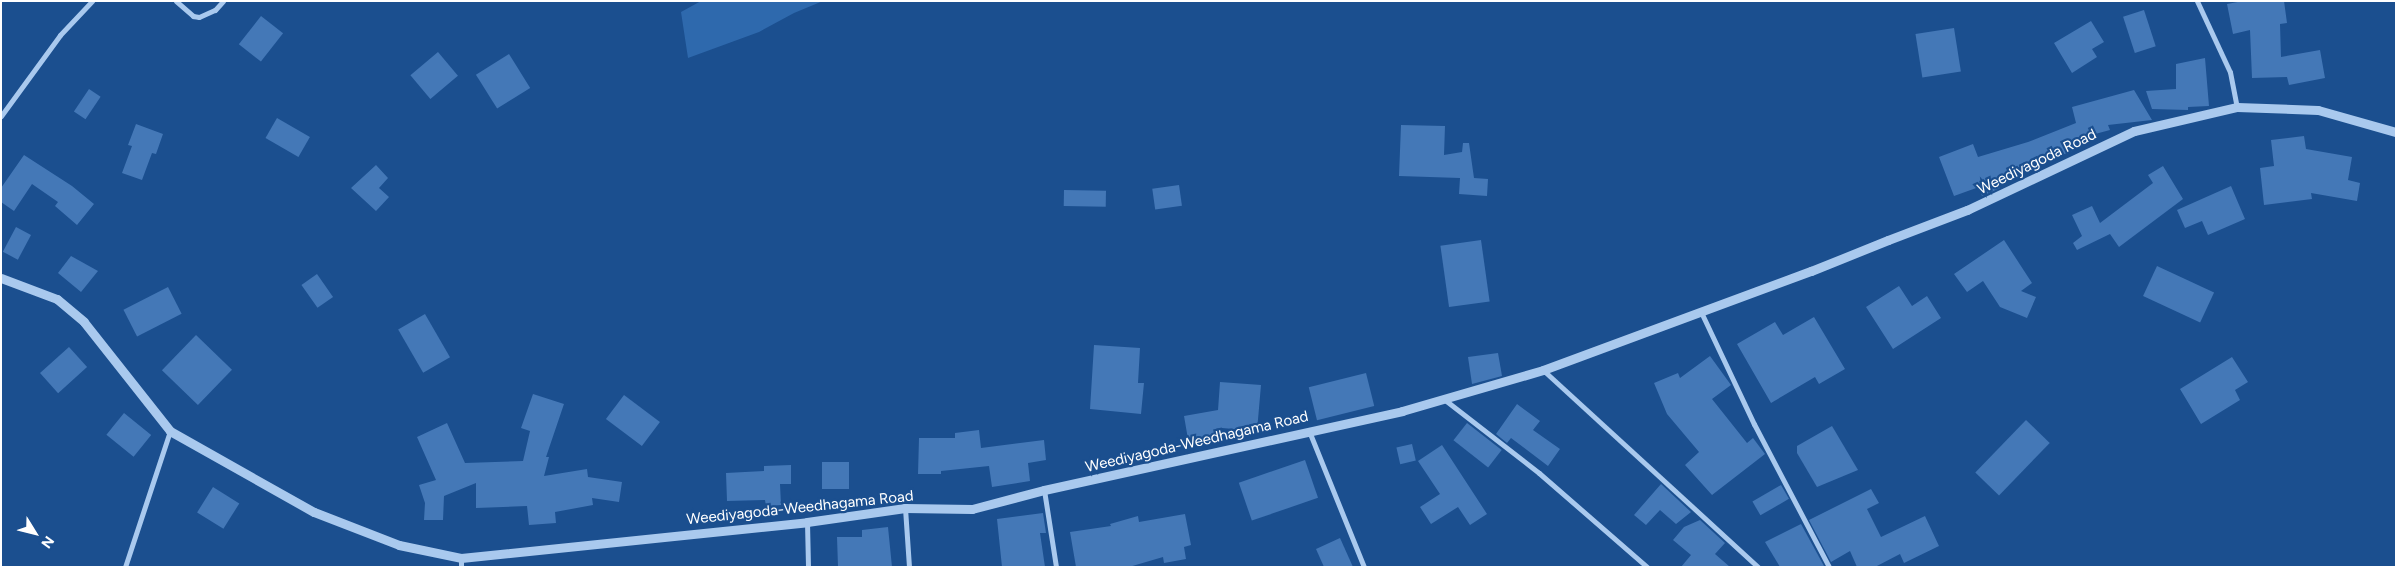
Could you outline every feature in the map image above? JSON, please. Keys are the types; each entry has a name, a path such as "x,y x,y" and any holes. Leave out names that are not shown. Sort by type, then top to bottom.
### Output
{"street":[{"path":"1,116 60,35 92,1"},
{"path":"176,1 192,16 199,17 214,10 223,1"},
{"path":"2198,1 2230,72 2237,107"},
{"name":"Weediyagoda Road","path":"1700,312 1967,210 2134,130 2237,107 2318,110 2396,132"},
{"name":"Weediyagoda-Weedhagama Road","path":"1,278 57,299 84,322 170,431 314,512 399,545 461,563 807,522 905,508 972,509 1044,490 1445,400 1543,370 1700,312"},
{"path":"1700,312 1754,424 1829,567"},
{"path":"1543,370 1758,567"},
{"path":"1445,400 1539,473 1647,567"},
{"path":"125,567 170,431"},
{"path":"1309,431 1364,567"},
{"path":"1044,490 1056,567"},
{"path":"905,508 909,567"},
{"path":"807,522 808,567"}],"shaded area":[{"path":"701,1 823,1 794,13 759,32 688,58 681,12"}],"building":[{"path":"2243,1 2284,1 2287,23 2280,24 2281,57 2320,50 2325,78 2289,85 2287,77 2252,78 2250,30 2233,34 2227,4"},
{"path":"2144,10 2156,46 2135,53 2123,17"},
{"path":"261,16 283,33 261,62 239,44"},
{"path":"2091,21 2104,42 2092,49 2097,57 2072,73 2054,43"},
{"path":"1954,28 1961,71 1922,78 1915,34"},
{"path":"438,52 458,76 430,99 410,75"},
{"path":"509,54 530,88 497,109 476,75"},
{"path":"2205,58 2209,106 2188,107 2188,110 2152,109 2146,91 2176,89 2176,64"},
{"path":"89,89 101,97 86,119 74,111"},
{"path":"2134,90 2152,120 2108,125 2110,130 2069,141 2072,151 2021,171 2023,177 1998,184 2000,188 1982,196 1979,187 1954,196 1939,157 1973,144 1978,157 2028,142 2076,123 2072,107"},
{"path":"277,118 310,137 298,157 266,138"},
{"path":"136,124 163,134 156,154 152,153 142,180 122,173 132,146 128,145"},
{"path":"1401,125 1445,126 1444,155 1462,152 1463,143 1469,143 1474,178 1488,179 1487,196 1459,194 1460,178 1399,176"},
{"path":"2304,136 2306,149 2352,157 2348,180 2360,183 2357,201 2311,193 2312,199 2264,205 2260,168 2274,166 2271,140"},
{"path":"24,155 72,186 94,204 77,225 55,206 58,202 32,184 14,211 1,202 1,188"},
{"path":"376,165 388,178 379,188 389,197 376,211 351,188"},
{"path":"2163,166 2183,199 2119,247 2110,234 2077,250 2073,243 2082,236 2072,215 2092,206 2100,223 2153,183 2148,175"},
{"path":"1179,185 1182,206 1155,210 1152,189"},
{"path":"2231,186 2245,219 2208,235 2202,221 2185,228 2177,210"},
{"path":"1064,190 1106,191 1106,207 1064,206"},
{"path":"16,227 31,235 18,260 3,252"},
{"path":"1481,240 1490,301 1449,307 1440,246"},
{"path":"2004,240 2032,283 2021,291 2036,297 2027,318 2000,307 1983,281 1967,292 1954,274"},
{"path":"71,256 98,271 81,292 58,273"},
{"path":"2157,266 2214,293 2200,323 2143,296"},
{"path":"317,274 333,297 317,308 301,285"},
{"path":"1899,286 1912,306 1927,296 1941,318 1893,349 1866,307"},
{"path":"168,287 182,314 137,336 123,310"},
{"path":"425,314 450,357 423,373 398,330"},
{"path":"1814,317 1845,369 1819,384 1815,377 1771,403 1737,344 1775,322 1783,335"},
{"path":"196,335 232,370 198,405 162,370"},
{"path":"1094,345 1140,348 1138,383 1144,383 1141,414 1090,409"},
{"path":"69,347 87,367 58,393 40,373"},
{"path":"1498,353 1502,376 1472,384 1468,357"},
{"path":"1710,356 1731,385 1712,399 1747,443 1753,438 1765,454 1712,495 1685,465 1699,452 1667,414 1654,383 1678,373 1680,378"},
{"path":"2232,357 2248,382 2235,390 2240,400 2201,424 2180,389"},
{"path":"1366,373 1374,406 1317,420 1309,387"},
{"path":"1220,382 1261,385 1257,431 1222,428 1220,439 1189,445 1184,416 1218,410"},
{"path":"533,394 564,404 546,457 549,457 544,476 587,469 588,477 622,482 619,502 592,498 593,505 555,512 556,523 529,525 527,506 476,508 476,483 444,496 443,520 424,520 425,503 419,485 436,480 417,437 447,423 465,463 523,461 530,431 521,428"},
{"path":"624,395 660,422 642,446 606,419"},
{"path":"1517,404 1540,421 1533,430 1560,449 1548,466 1511,438 1507,443 1496,434"},
{"path":"124,413 151,435 134,457 106,435"},
{"path":"2026,420 2050,443 1999,495 1975,473"},
{"path":"1467,423 1502,450 1488,467 1453,440"},
{"path":"1832,426 1858,470 1817,487 1797,453 1797,446"},
{"path":"979,430 981,448 1044,440 1046,460 1028,463 1030,481 992,487 989,466 941,471 941,474 918,474 919,438 955,438 955,433"},
{"path":"1412,444 1416,461 1400,464 1396,448"},
{"path":"1442,445 1487,514 1470,525 1458,507 1431,524 1420,507 1440,494 1418,461"},
{"path":"1305,460 1318,498 1252,521 1239,483"},
{"path":"822,462 849,462 849,489 822,489"},
{"path":"791,465 791,484 780,484 781,505 766,506 765,500 727,501 726,473 764,471 764,466"},
{"path":"1661,484 1691,512 1676,524 1660,510 1646,525 1634,515"},
{"path":"1781,485 1789,499 1760,515 1752,502"},
{"path":"213,487 239,503 223,529 197,512"},
{"path":"1871,489 1879,503 1867,509 1881,537 1925,516 1939,546 1904,563 1900,554 1875,567 1857,567 1850,551 1831,562 1809,520"},
{"path":"1043,513 1046,533 1040,533 1045,567 1002,567 997,519"},
{"path":"1185,514 1191,545 1184,547 1186,559 1164,563 1163,557 1129,567 1076,567 1070,532 1111,526 1110,524 1138,516 1139,522"},
{"path":"1700,520 1725,543 1715,554 1730,567 1681,567 1691,555 1673,540 1684,527"},
{"path":"1801,524 1824,566 1780,567 1765,542"},
{"path":"888,527 892,567 838,567 837,537 862,537 862,530"},
{"path":"1340,538 1353,567 1324,567 1316,549"}]}
